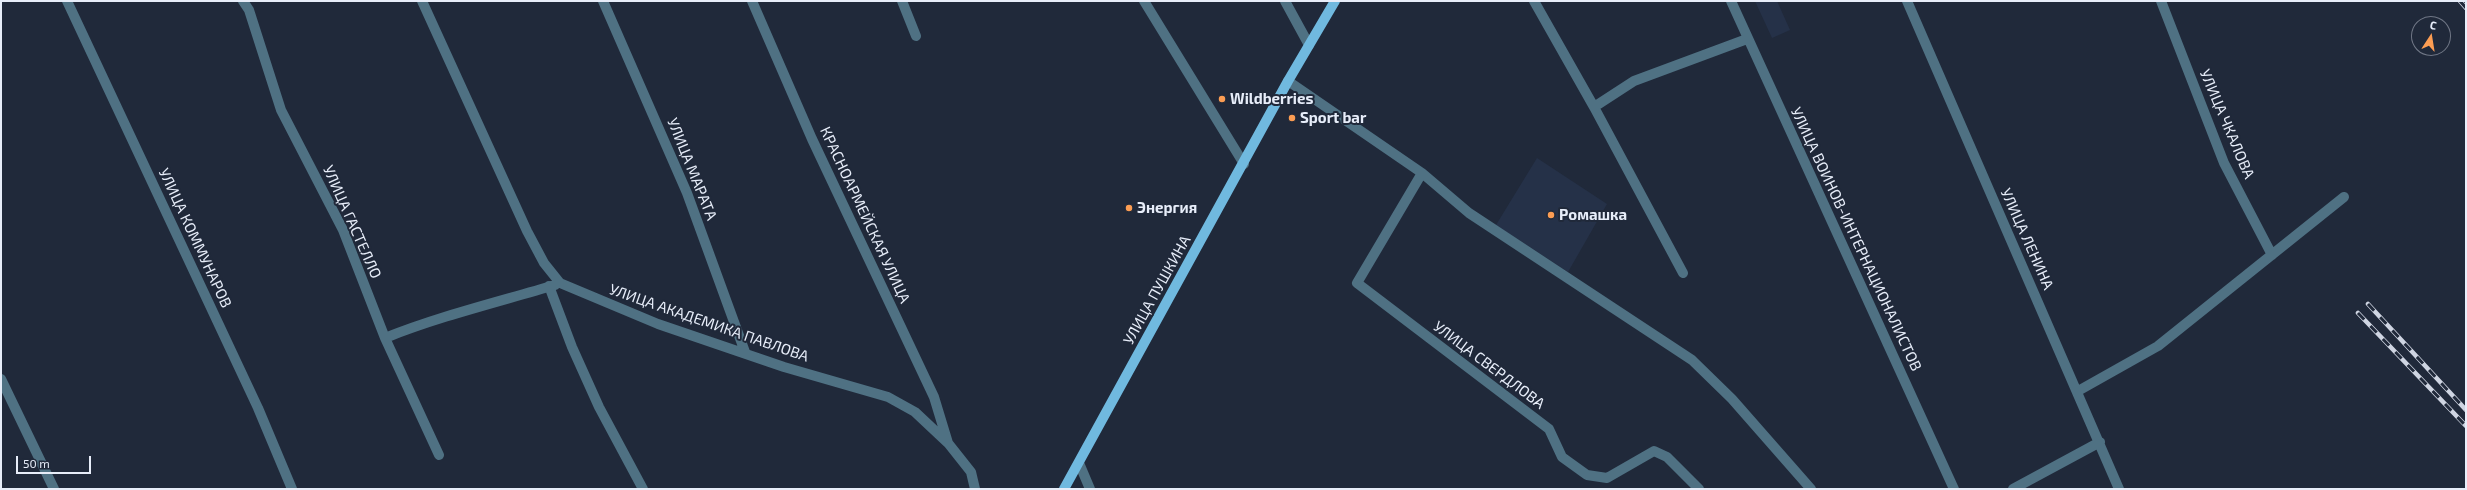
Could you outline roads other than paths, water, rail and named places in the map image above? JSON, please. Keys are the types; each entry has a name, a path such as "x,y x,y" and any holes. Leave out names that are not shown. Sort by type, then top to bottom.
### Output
{"main road":[{"name":"УЛИЦА ПУШКИНА","path":"1064,489 1244,164 1288,81 1310,46 1335,1"}],"street":[{"name":"УЛИЦА КОММУНАРОВ","path":"67,1 258,408 292,489"},
{"name":"УЛИЦА ГАСТЕЛЛО","path":"243,1 249,10 281,110 343,230 385,338 439,455"},
{"name":"УЛИЦА АКАДЕМИКА ПАВЛОВА","path":"422,1 527,231 544,263 560,283 658,324 745,352 784,367 888,397 915,412 948,443 971,472 975,489"},
{"name":"УЛИЦА МАРАТА","path":"603,1 687,193 745,352"},
{"name":"КРАСНОАРМЕЙСКАЯ УЛИЦА","path":"752,1 812,139 934,397 948,443"},
{"path":"902,1 916,36"},
{"path":"1144,1 1244,164"},
{"path":"1285,1 1310,46"},
{"path":"1534,1 1594,107 1682,273"},
{"name":"УЛИЦА ВОИНОВ-ИНТЕРНАЦИОНАЛИСТОВ","path":"1731,1 1954,489"},
{"name":"УЛИЦА ЛЕНИНА","path":"1908,1 2078,391 2119,489"},
{"name":"УЛИЦА ЧКАЛОВА","path":"2161,1 2224,163 2272,255"},
{"path":"1594,107 1634,81 1748,38"},
{"path":"1288,81 1422,173 1469,213 1692,360 1732,399 1811,489"},
{"name":"УЛИЦА СВЕРДЛОВА","path":"1422,173 1357,283 1549,429 1562,457 1587,475 1607,478 1654,451 1667,457 1699,489"},
{"path":"2078,391 2158,346 2344,197"},
{"path":"385,338 425,322 494,304 560,283"},
{"path":"549,286 572,347 599,407 643,489"},
{"path":"1,379 54,489"},
{"path":"2013,489 2100,442"},
{"path":"1079,463 1090,489"}],"railway":[{"path":"2460,1 2466,8"},
{"path":"2368,304 2466,410"},
{"path":"2358,313 2466,426"}],"place":[{"name":"Wildberries","path":"1222,99"},
{"name":"Sport bar","path":"1292,118"},
{"name":"Энергия","path":"1129,208"},
{"name":"Ромашка","path":"1551,215"}]}
